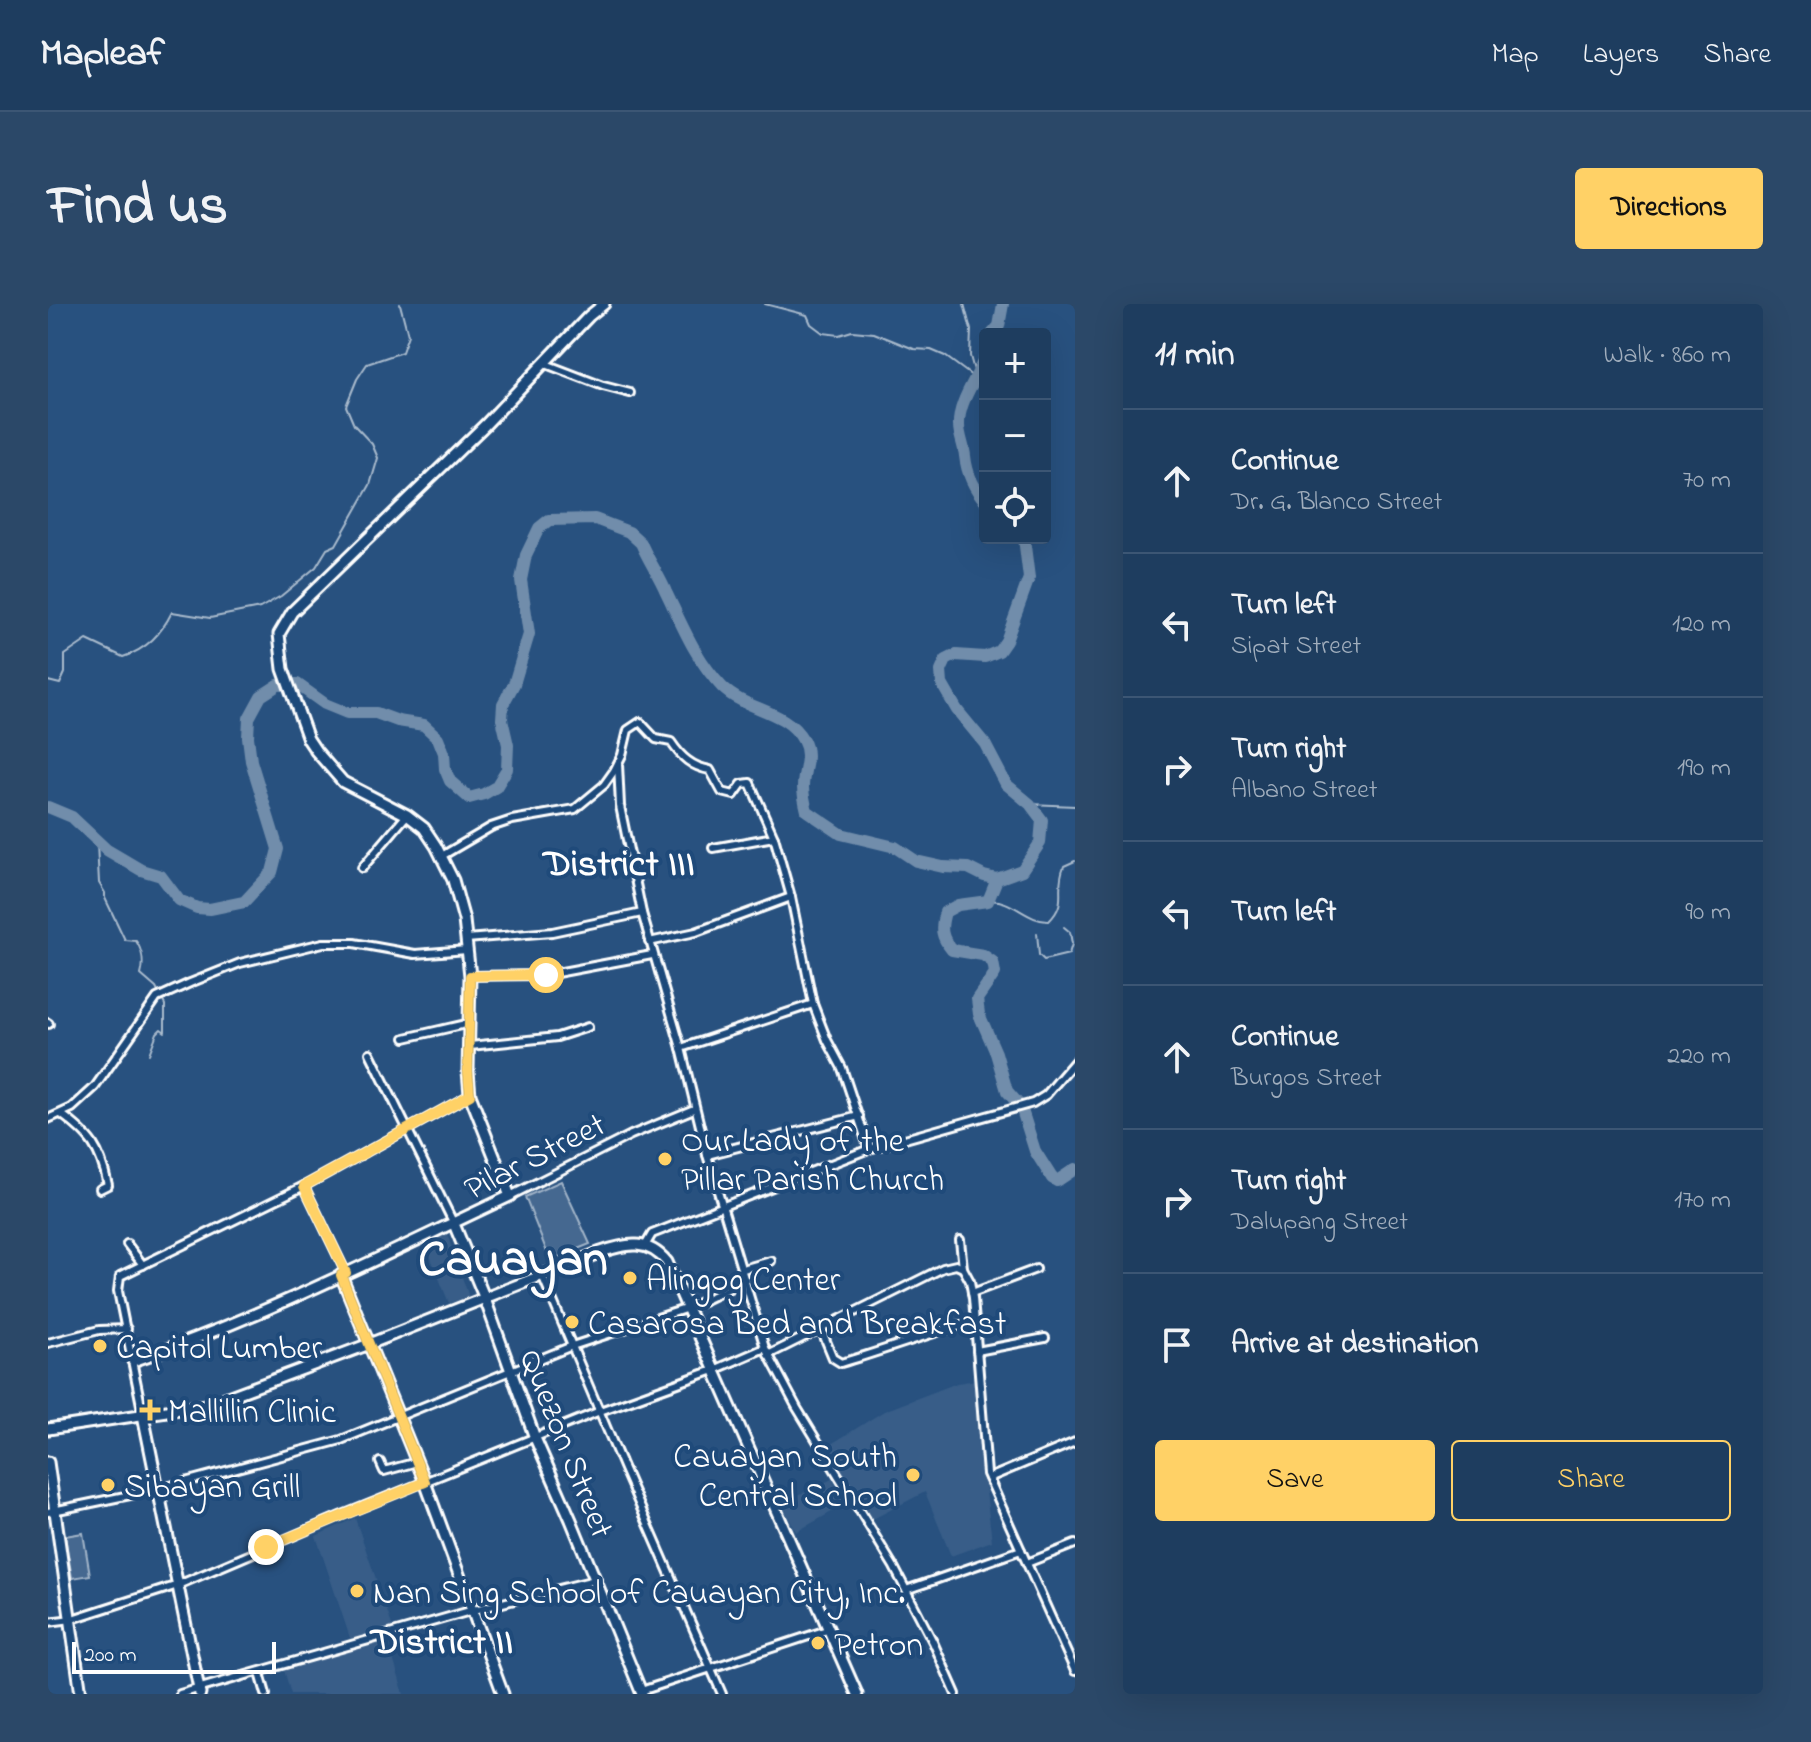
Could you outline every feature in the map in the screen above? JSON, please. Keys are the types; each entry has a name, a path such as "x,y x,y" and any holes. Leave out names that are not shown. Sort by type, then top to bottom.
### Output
{"street":[{"path":"510,1196 470,1095 470,976 460,901 424,828 407,815 358,792 331,771 308,739 283,669 279,634 287,618 392,518 604,304"},
{"path":"543,363 630,393"},
{"path":"440,857 491,827 512,820 575,809 604,785 618,764 628,730 640,722 656,739 671,742 681,756 698,768 710,770 722,792 734,795 742,784 750,783 756,790 774,837 791,897 813,1004 842,1068 869,1149"},
{"path":"618,764 620,806 652,955 766,1352 906,1590 956,1694"},
{"path":"362,868 407,815"},
{"path":"713,848 774,837"},
{"path":"649,942 696,932 791,897"},
{"path":"48,1119 72,1108 95,1087 149,1006 164,994 240,963 323,943 354,943 409,953 552,932 642,913"},
{"path":"470,976 546,975 652,955"},
{"path":"681,1048 813,1004"},
{"path":"405,1038 470,1023"},
{"path":"470,1046 557,1037 588,1027"},
{"path":"370,1053 454,1224"},
{"path":"645,1246 652,1234 869,1149 1027,1104 1046,1095 1075,1061"},
{"path":"199,1692 117,1285 123,1274 304,1186 470,1095"},
{"name":"Pilar Street","path":"133,1361 190,1342 344,1274 454,1224 631,1135 694,1109"},
{"path":"61,1114 80,1128 102,1156 108,1185 100,1189"},
{"path":"707,1155 859,1116"},
{"path":"304,1186 344,1274 503,1694"},
{"name":"Quezon Street","path":"454,1224 485,1299 535,1438 641,1692"},
{"path":"960,1240 963,1268 972,1293 984,1456 989,1478 1075,1671"},
{"path":"48,1429 206,1405 621,1246 634,1243 645,1246 667,1262 857,1694"},
{"path":"127,1244 143,1265"},
{"path":"743,1269 771,1261"},
{"path":"48,1622 72,1619 178,1585 600,1411 766,1352 821,1329 943,1268 956,1265 963,1268"},
{"path":"972,1293 1036,1269"},
{"path":"542,1275 722,1694"},
{"path":"52,1512 159,1489 319,1447 572,1346 688,1308 746,1280"},
{"path":"821,1329 833,1358 841,1363 923,1334 975,1321"},
{"path":"48,1343 99,1330 127,1329"},
{"path":"977,1351 1045,1338"},
{"path":"989,1478 1075,1442"},
{"path":"48,1462 52,1512 72,1619 81,1694"},
{"path":"380,1462 384,1471 417,1462"},
{"path":"1027,1563 1075,1544"},
{"path":"906,1590 1021,1550"},
{"path":"180,1694 199,1692 470,1611 595,1580"},
{"path":"641,1692 827,1630"},
{"path":"260,1673 266,1694"}],"shaded area":[{"path":"561,1181 590,1244 555,1258 552,1251 547,1252 525,1197"},
{"path":"447,1234 469,1297 449,1303 425,1244"},
{"name":"Cauayan South Central School","path":"976,1380 992,1541 951,1556 925,1492 871,1520 825,1448 884,1411 957,1383"},
{"path":"832,1479 846,1504 796,1532 781,1503"},
{"name":"Nan Sing School of Cauayan City, Inc.","path":"355,1518 394,1631 351,1641 316,1536"},
{"path":"83,1533 90,1575 72,1578 65,1536"},
{"path":"387,1639 404,1694 291,1694 284,1670"}],"waterway":[{"path":"48,681 60,684 65,673 65,655 87,640 123,657 152,640 172,612 210,618 260,608 281,596 316,567 327,549 336,545 370,485 378,458 372,444 354,425 346,406 367,364 402,352 408,335 400,304"},
{"path":"765,304 807,315 811,324 823,333 874,333 914,349 931,350 945,356 976,379"},
{"path":"964,304 971,330 970,356 976,378"},
{"path":"997,328 1003,304"},
{"path":"979,370 965,398 959,425 969,474 979,492"},
{"path":"48,807 72,817 107,850 141,870 161,876 179,900 197,908 210,909 244,902 272,872 278,849 251,761 249,718 261,696 278,685 297,684 325,704 347,713 376,713 398,721 424,725 438,738 450,781 469,798 484,794 496,787 507,769 508,745 502,719 503,704 514,684 529,634 521,580 526,555 539,528 549,520 595,519 629,532 641,543 690,642 722,687 796,730 807,752 803,787 807,811 841,834 895,847 916,861 968,868 997,879 1022,870 1040,843 1042,820 1030,804 1006,784 985,744 957,710 942,684 941,671 946,660 956,655 985,657 999,651 1006,641 1029,578 1025,544"},
{"path":"1030,804 1075,806"},
{"path":"97,843 99,883 105,898 125,940 136,941 138,945 142,958 141,975 156,988 165,1005 165,1032 161,1029 157,1033 149,1054"},
{"path":"988,901 1004,903 1033,918 1049,921 1060,901 1064,866 1075,861"},
{"path":"997,879 988,901 958,905 945,912 944,937 952,950 983,955 993,962 995,973 977,999 979,1014 996,1053 1007,1091 1021,1107 1035,1151 1052,1178 1057,1181 1075,1169"},
{"path":"1037,933 1039,955 1044,960 1069,954 1072,944 1070,932 1064,927"}],"place":[{"name":"Our Lady of the Pillar Parish Church","path":"665,1159"},
{"name":"Alingog Center","path":"630,1278"},
{"name":"Casarosa Bed and Breakfast","path":"572,1322"},
{"name":"Capitol Lumber","path":"100,1346"},
{"name":"Mallillin Clinic","path":"150,1410"},
{"name":"Cauayan South Central School","path":"913,1475"},
{"name":"Sibayan Grill","path":"108,1485"},
{"name":"Nan Sing School of Cauayan City, Inc.","path":"357,1591"},
{"name":"Petron","path":"818,1643"}],"district":[{"name":"District III","path":"619,862"},
{"name":"Cauayan","path":"513,1256"},
{"name":"District II","path":"442,1640"}],"route":[{"path":"266,1547 425,1482 341,1275 346,1273 304,1186 470,1095 470,976 546,975"}]}
